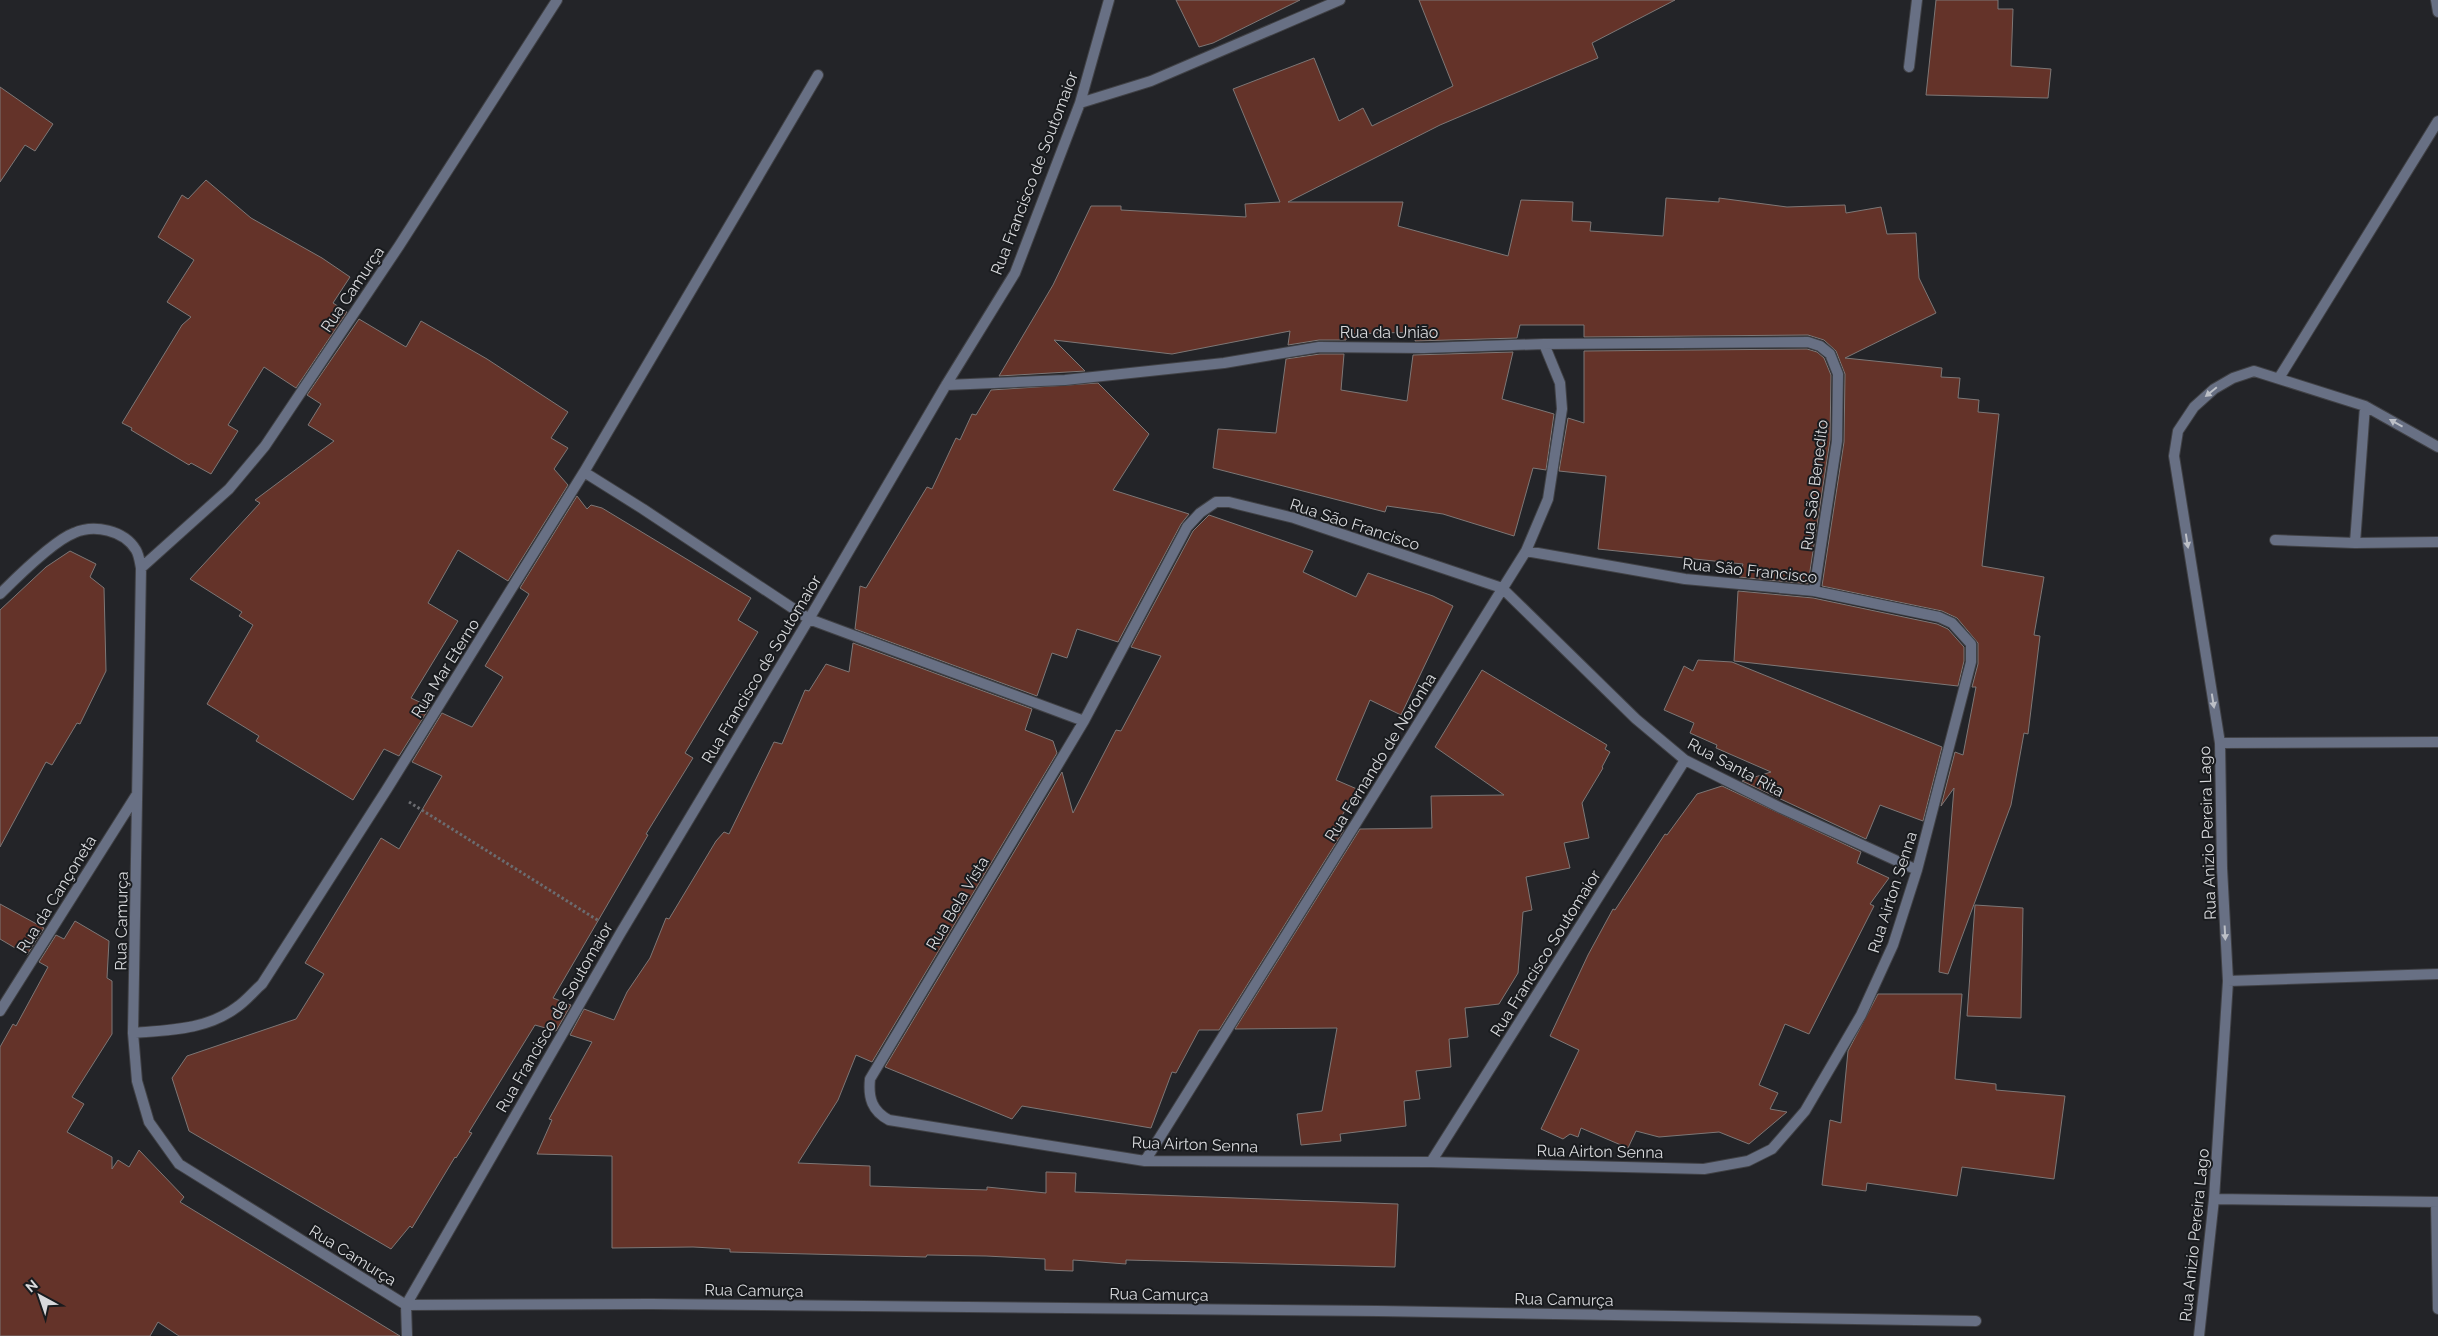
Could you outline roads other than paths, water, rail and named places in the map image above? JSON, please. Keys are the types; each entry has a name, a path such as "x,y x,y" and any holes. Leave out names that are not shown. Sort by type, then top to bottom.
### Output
{"street":[{"name":"Rua Camurça","path":"141,568 229,489 266,446 557,0"},
{"name":"Rua Francisco de Soutomaior","path":"406,1305 620,934 809,619 946,385 1015,273 1080,103 1109,0"},
{"path":"1080,103 1151,81 1340,0"},
{"path":"1909,67 1917,0"},
{"path":"2436,0 2438,12"},
{"name":"Rua Mar Eterno","path":"133,1033 182,1029 212,1021 236,1008 262,984 387,789 584,472 818,75"},
{"path":"2438,121 2279,378 2365,406 2438,447"},
{"name":"Rua da União","path":"946,385 1075,379 1224,363 1319,347 1424,348 1544,344 1808,342 1820,346 1830,354"},
{"name":"Rua Fernando de Noronha","path":"1145,1161 1333,863 1526,551 1548,499 1562,410 1560,383 1544,344"},
{"name":"Rua São Benedito","path":"1814,591 1837,441 1838,374 1830,354"},
{"name":"Rua Anizio Pereira Lago","path":"2199,1336 2214,1199 2228,981 2222,868 2220,743 2174,456 2178,431 2194,407 2214,389 2233,378 2254,370 2279,378"},
{"path":"2355,543 2365,406"},
{"path":"584,472 644,509 809,619 1084,720"},
{"name":"Rua São Francisco","path":"1200,513 1216,502 1229,502 1294,518 1502,588"},
{"name":"Rua Bela Vista","path":"872,1104 868,1094 870,1079 1084,720 1187,527 1200,513"},
{"name":"Rua Camurça","path":"0,594 47,551 74,533 106,530 120,535 136,550 141,568 133,1033 137,1081 149,1122 179,1164 406,1305 651,1304 1378,1311 1976,1321"},
{"path":"2275,540 2355,543 2438,542"},
{"name":"Rua São Francisco","path":"1526,551 1685,579 1814,591 1938,616 1952,623 1965,635"},
{"name":"Rua Santa Rita","path":"1502,588 1636,719 1685,760 1781,808 1917,870"},
{"name":"Rua Airton Senna","path":"872,1104 881,1115 889,1120 1145,1161 1431,1162 1704,1169 1748,1161 1772,1149 1805,1111 1861,1015 1893,945 1917,870 1971,662 1971,644 1965,635"},
{"path":"2220,743 2438,742"},
{"name":"Rua Francisco Soutomaior","path":"1431,1162 1685,760"},
{"name":"Rua da Cançoneta","path":"0,1011 138,793"},
{"path":"2228,981 2438,974"},
{"path":"2214,1199 2437,1202 2438,1310"},
{"path":"406,1305 407,1336"}]}
